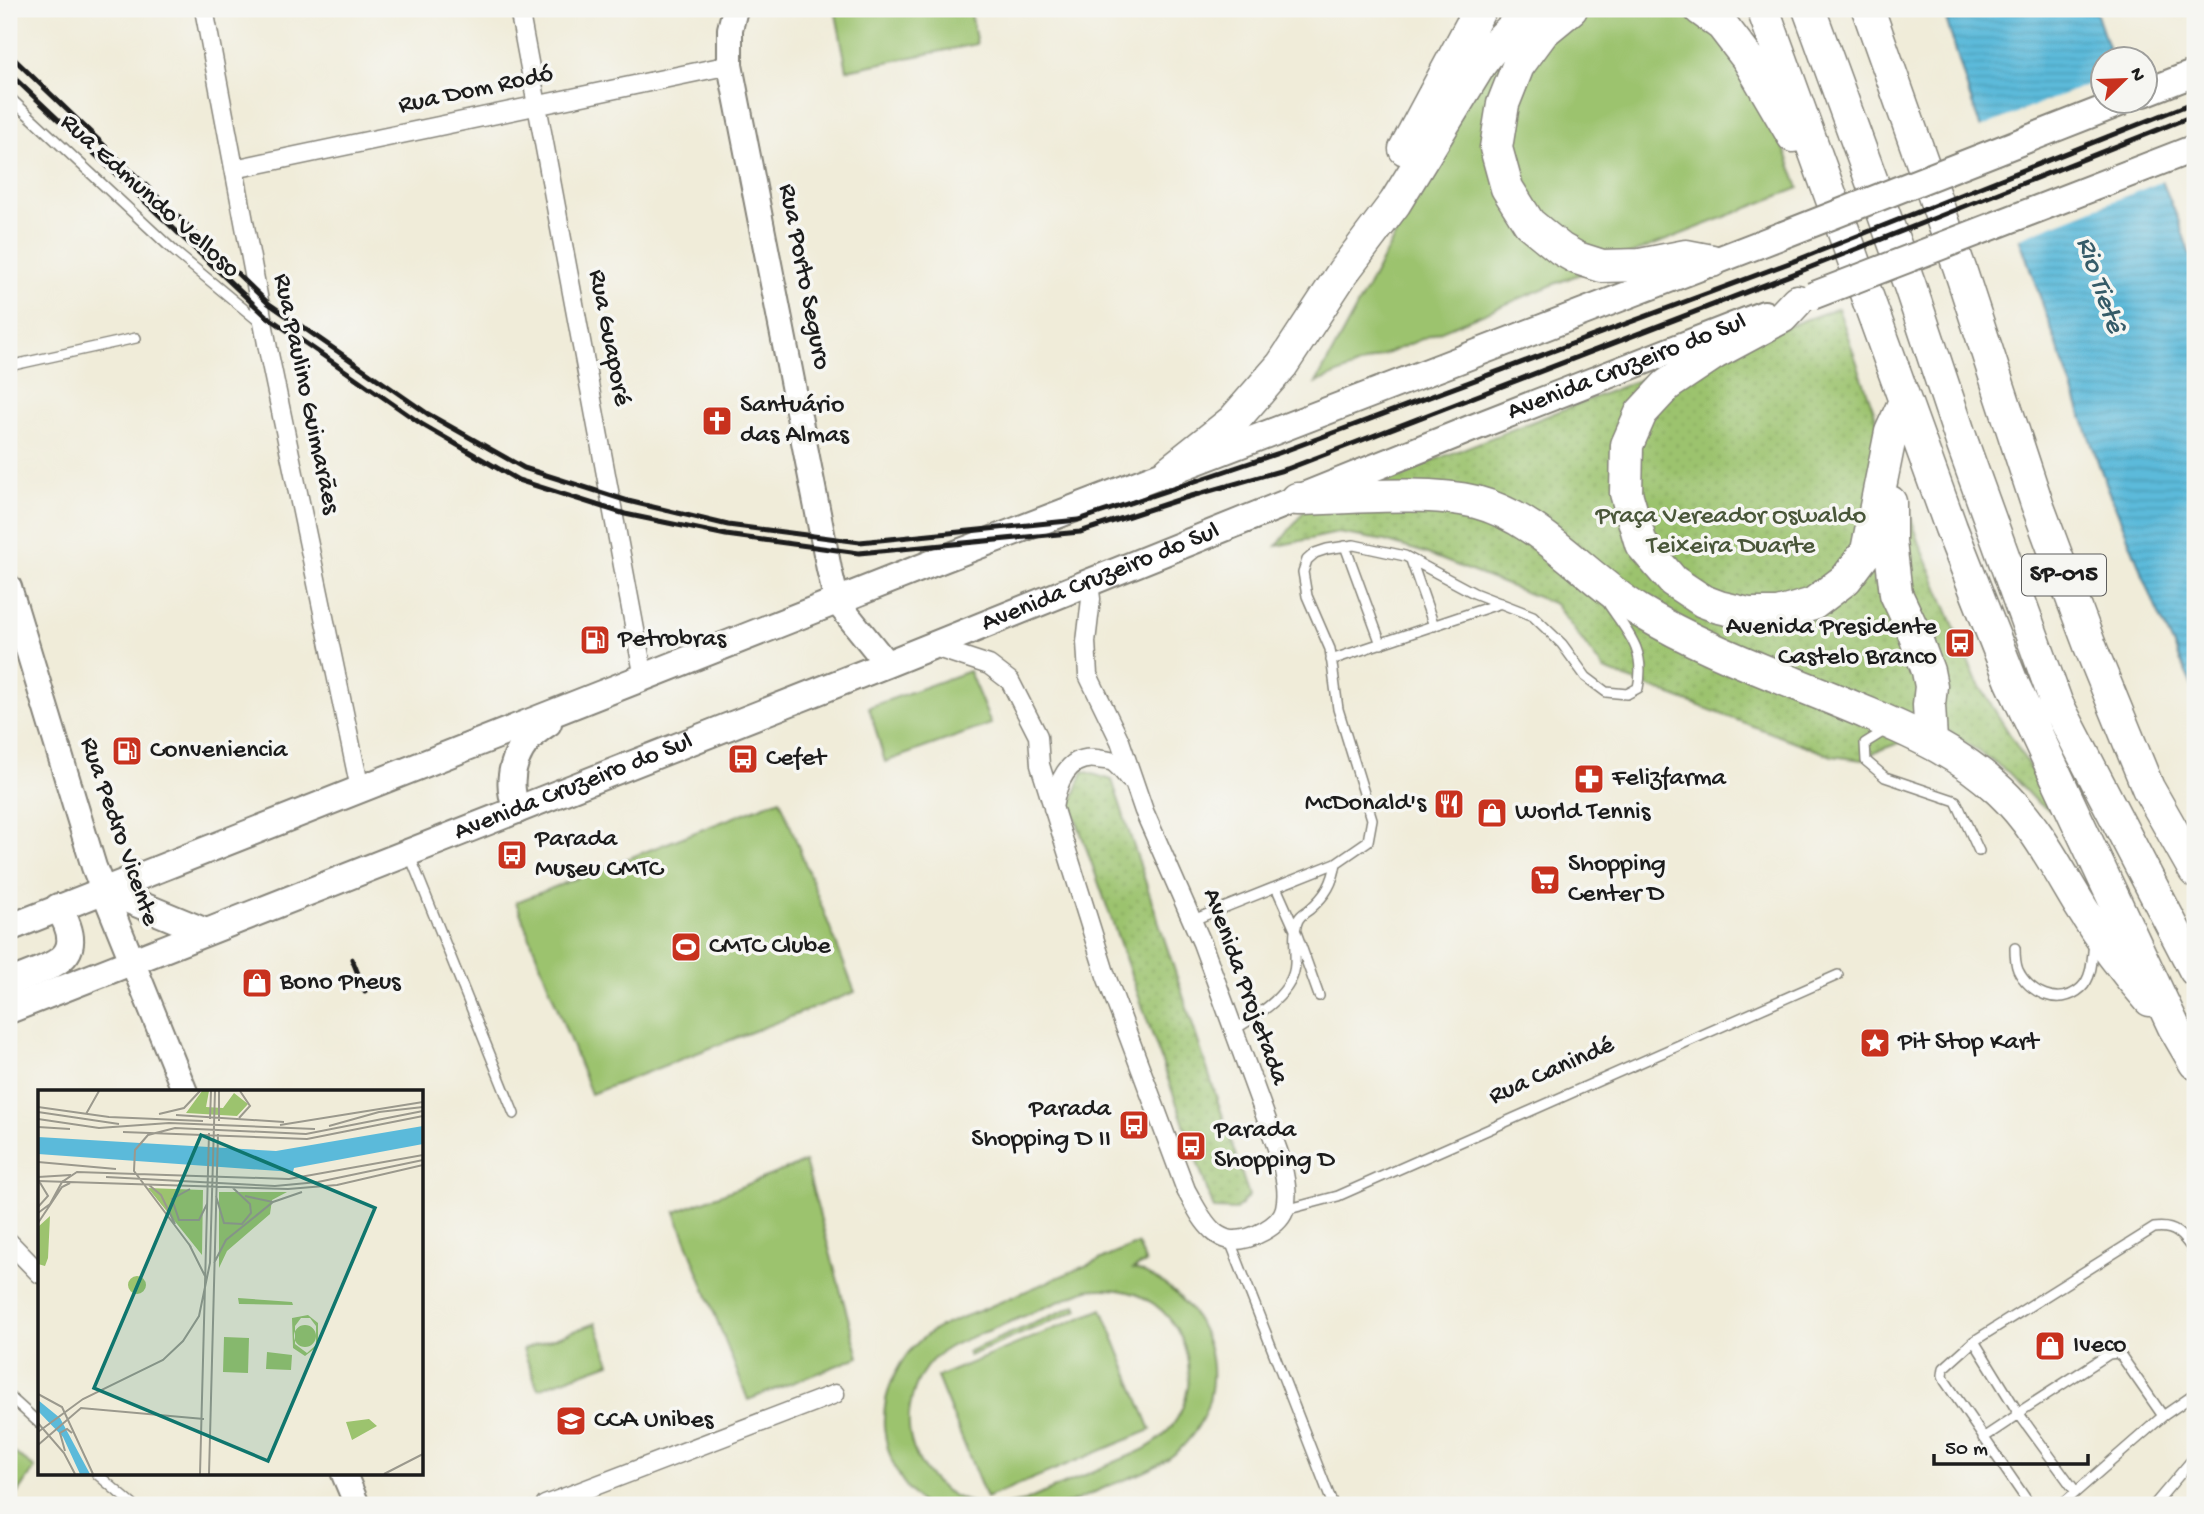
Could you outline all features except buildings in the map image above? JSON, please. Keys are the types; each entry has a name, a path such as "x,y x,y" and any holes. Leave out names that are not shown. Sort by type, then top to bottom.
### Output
{"highway":[{"path":"1343,272 1428,104 1480,9"},
{"path":"1170,471 1233,421 1282,365 1343,272 1395,203 1481,63 1494,46 1532,9"},
{"path":"1571,9 1543,32 1518,66 1503,104 1496,148 1507,188 1529,223 1577,258 1602,266 1640,265 1686,256 1712,261"},
{"path":"1700,9 1722,25 1748,59 1804,154 1817,164"},
{"path":"1763,9 1817,164 2011,680 2174,1027 2195,1063"},
{"path":"1809,9 1910,286 1963,445 2056,702 2195,970"},
{"name":"SP-015","path":"1867,15 1911,129 2037,504 2090,646 2148,788 2195,870"},
{"path":"1805,298 1782,317 1715,353 1667,385 1641,413 1626,445 1626,493 1641,544 1673,581 1703,601 1719,607 1749,614 1778,614 1812,604 1846,579 1867,551 1891,432 1905,401"},
{"path":"1883,470 1890,489 1890,542 1895,594 1912,628 1928,671 1931,686 1931,741"},
{"path":"1297,499 1416,496 1477,502 1499,510 1552,542 1637,610 1701,645 1931,741 2000,790 2034,829 2123,971 2174,1027"}],"main road":[{"path":"2158,88 2195,73"},
{"path":"9,928 102,889 1170,471 2088,115"},
{"name":"Avenida Cruzeiro do Sul","path":"9,1010 409,854 1805,298 2195,148"},
{"path":"517,810 511,779 516,756 525,741 562,710"},
{"path":"102,889 206,932"},
{"path":"9,984 61,959 68,951 72,942 71,930 58,907"}],"street":[{"name":"Rua Paulino Guimarães","path":"204,9 263,326 360,789"},
{"name":"Rua Guaporé","path":"519,9 644,678"},
{"name":"Rua Porto Seguro","path":"735,9 730,29 730,65 837,602 887,664"},
{"name":"Rua Dom Rodó","path":"234,169 730,65"},
{"name":"Avenida Projetada","path":"1089,582 1091,599 1086,642 1088,675 1120,741 1134,784 1193,920 1234,1030 1281,1159 1287,1190 1285,1210"},
{"name":"Rua Pedro Vicente","path":"9,587 102,889 185,1090"},
{"path":"931,646 989,665 1010,681 1038,736 1040,765 1106,976 1177,1168 1201,1217 1214,1233 1230,1241 1266,1230 1285,1210"},
{"path":"1053,808 1063,775 1074,762 1090,758 1113,762 1134,784"},
{"path":"9,1242 38,1273"},
{"path":"545,1505 835,1394"},
{"path":"345,1476 357,1505"}],"lane":[{"name":"Rua Edmundo Velloso","path":"9,97 174,251 263,326"},
{"path":"9,366 136,338"},
{"path":"1193,920 1336,863 1367,841 1372,819 1338,709 1331,649 1307,596 1303,572 1307,560 1315,553 1354,545 1411,560 1474,593 1533,616 1562,644 1586,677 1606,692 1627,694 1638,688 1640,658 1631,636 1580,565"},
{"path":"1345,546 1381,643"},
{"path":"1411,560 1434,626"},
{"path":"1331,660 1501,603"},
{"path":"1896,726 1871,737 1865,743 1866,761 1885,777 1956,801 1979,851"},
{"path":"409,854 514,1114"},
{"path":"1234,1030 1263,1012 1281,995 1295,968 1296,932 1300,916 1324,896 1334,879 1336,863"},
{"path":"1276,887 1320,996"},
{"path":"2015,948 2016,967 2031,989 2042,995 2067,996 2081,988 2091,971 2096,930"},
{"name":"Rua Canindé","path":"1285,1210 1338,1196 1838,975"},
{"path":"2030,1505 1943,1375 1944,1368 1974,1341 2154,1228 2173,1228 2182,1234 2195,1253"},
{"path":"1230,1241 1333,1505"},
{"path":"1974,1341 2019,1414 2076,1492"},
{"path":"1983,1437 2109,1354 2117,1353 2163,1416"},
{"path":"2061,1505 2163,1416 2195,1394"},
{"path":"9,1396 38,1422"},
{"path":"2154,1505 2192,1461"},
{"path":"99,1476 133,1505"}],"green space":[{"path":"835,9 970,9 977,44 847,70"},
{"path":"1517,9 1732,9 1799,188 1557,283 1316,383"},
{"name":"Praça Vereador Oswaldo Teixeira Duarte","path":"1838,308 1920,544 1976,680 2028,764 2050,810 2036,802 2009,773 1943,727 1877,751 1862,760 1832,756 1604,670 1555,604 1425,553 1385,541 1338,533 1277,546 1304,511 1639,380"},
{"path":"969,671 991,724 885,762 869,707"},
{"path":"1083,771 1112,780 1249,1196 1236,1210 1214,1209 1071,805"},
{"name":"CMTC Clube","path":"780,799 855,992 591,1094 516,902"},
{"path":"805,1162 859,1357 748,1400 675,1212"},
{"path":"1138,1244 1146,1263 1133,1269 1160,1281 1181,1299 1198,1321 1208,1346 1212,1372 1209,1399 1199,1425 1180,1449 1154,1467 1070,1503 1051,1506 1006,1505 1025,1501 1152,1445 1177,1418 1186,1398 1189,1377 1187,1357 1181,1337 1170,1319 1154,1304 1135,1294 1111,1289 1087,1290 958,1342 936,1357 925,1369 912,1396 909,1412 909,1427 917,1457 929,1475 944,1490 963,1500 984,1505 924,1505 908,1489 896,1470 884,1427 889,1388 909,1352 928,1334 942,1326"},
{"path":"1076,1305 1078,1310 969,1356 967,1352"},
{"path":"1102,1309 1151,1430 986,1498 937,1377"},
{"path":"596,1323 610,1363 538,1389 523,1349"},
{"path":"9,1449 35,1468 9,1505"}],"water":[{"name":"Rio Tietê","path":"1943,9 2095,9 2108,46 2088,46 2088,116 2135,116 2178,219 2190,255 2195,254 2195,692 2156,608 2100,468 1970,97"}],"pier":[{"path":"2088,85 2088,116 2139,116 2166,180 2017,239 1977,129"}],"railway":[{"path":"9,54 268,303 428,414 524,468 628,501 728,525 860,542 1078,520 1279,453 1797,260 2195,102"},
{"path":"9,73 265,315 423,425 518,480 625,514 726,535 859,553 1080,532 1181,499 1287,469 1801,271 2195,115"},
{"path":"352,959 365,991"}],"place":[{"name":"Santuário das Almas","path":"717,421"},
{"name":"Petrobras","path":"595,640"},
{"name":"Avenida Presidente Castelo Branco","path":"1960,643"},
{"name":"Conveniencia","path":"127,751"},
{"name":"Cefet","path":"743,759"},
{"name":"Felizfarma","path":"1589,779"},
{"name":"McDonald's","path":"1449,804"},
{"name":"World Tennis","path":"1492,813"},
{"name":"Parada Museu CMTC","path":"512,855"},
{"name":"Shopping Center D","path":"1545,880"},
{"name":"CMTC Clube","path":"686,947"},
{"name":"Bono Pneus","path":"257,983"},
{"name":"Pit Stop Kart","path":"1875,1043"},
{"name":"Parada Shopping D II","path":"1134,1125"},
{"name":"Parada Shopping D","path":"1191,1146"},
{"name":"Iveco","path":"2050,1346"},
{"name":"CCA Unibes","path":"571,1421"}]}
